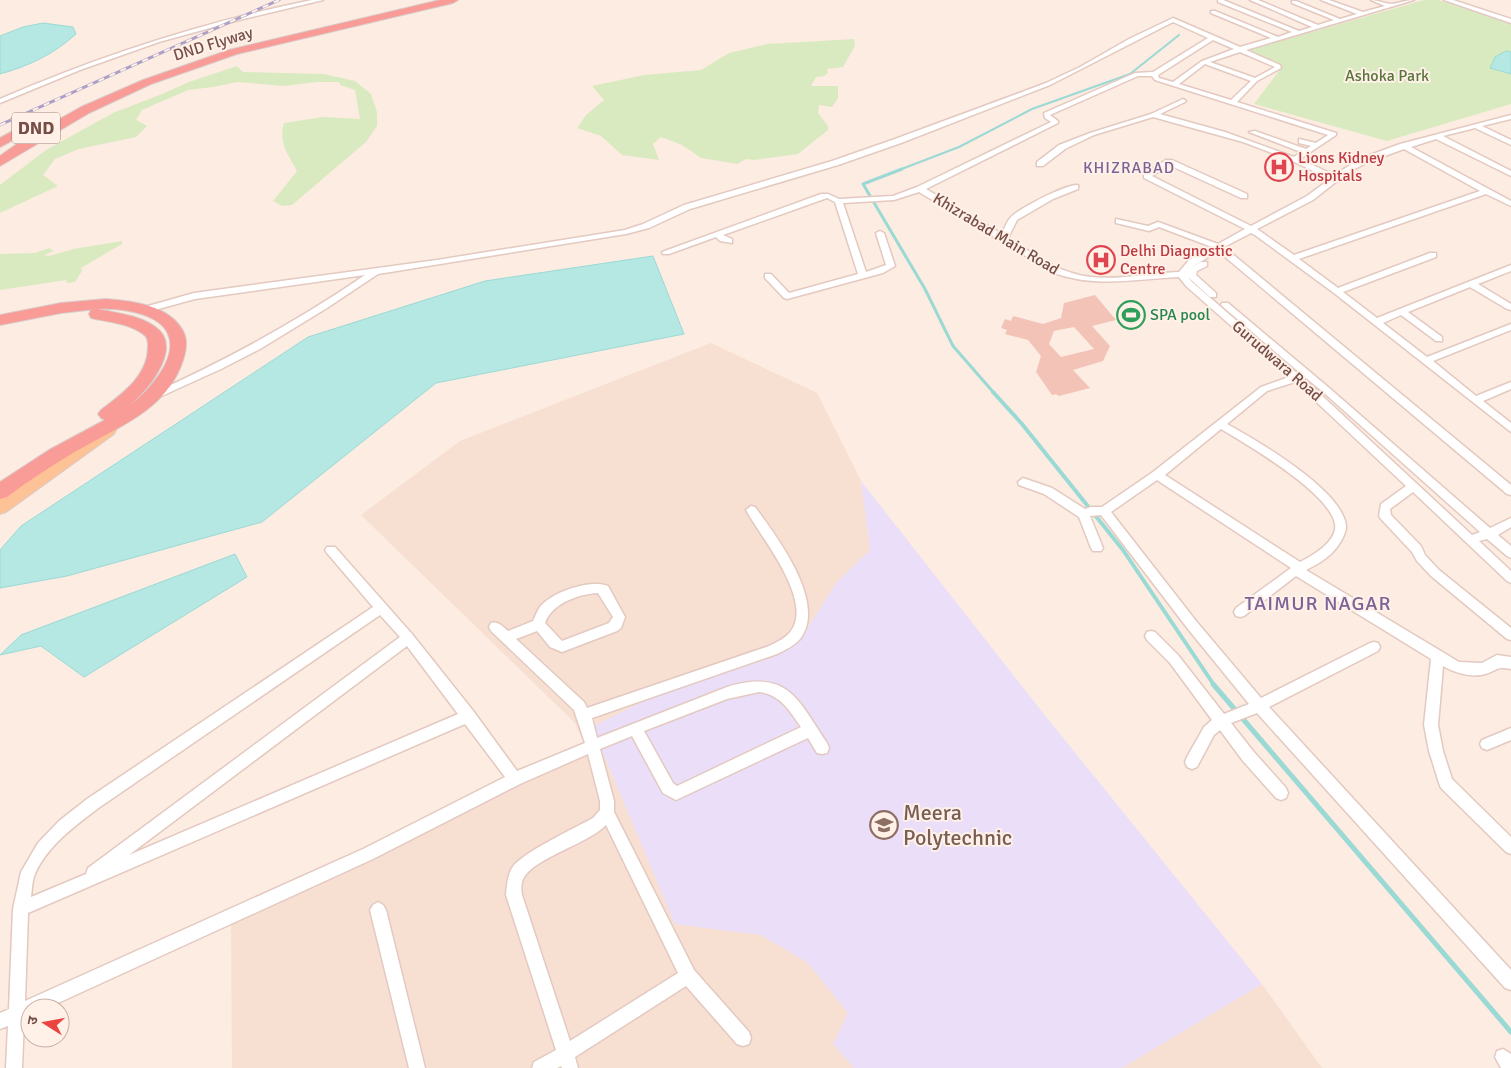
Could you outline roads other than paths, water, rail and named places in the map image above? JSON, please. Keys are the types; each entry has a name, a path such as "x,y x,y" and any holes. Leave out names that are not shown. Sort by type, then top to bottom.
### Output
{"highway":[{"name":"DND Flyway","path":"74,108 131,82 219,51 432,0"},
{"name":"DND Flyway","path":"0,162 26,144 85,110 147,82 233,52 453,0"},
{"path":"0,143 33,124 74,108"},
{"name":"DND","path":"0,150 21,136 74,108"},
{"path":"0,320 52,310 92,305 118,305 157,314 175,330 178,340 172,369 164,383 150,398 124,418 90,436 0,492"},
{"path":"0,327 55,316 96,314 129,321 150,331 156,338 157,346 152,366 147,376 124,401 94,425 46,454 0,476"}],"main road":[{"path":"0,507 124,418"}],"street":[{"path":"0,101 56,76 170,36 320,0"},
{"path":"1253,0 1316,26"},
{"path":"1324,0 1363,14"},
{"path":"1374,0 1391,6"},
{"path":"1174,84 1204,62 1266,41 1408,0"},
{"path":"1450,0 1509,19"},
{"path":"1220,1 1297,32"},
{"path":"1294,2 1338,20"},
{"path":"1213,12 1276,38"},
{"path":"144,310 194,296 377,271 634,230 687,207 737,190 835,163 1048,84 1172,20 1278,66 1278,68 1255,80 1232,103"},
{"path":"1237,28 1266,41"},
{"path":"1142,81 1154,76 1213,37"},
{"path":"1204,62 1255,80"},
{"path":"666,252 824,196 838,201 876,200 894,198 920,189 1056,122 1047,117 1046,114 1137,74 1154,76 1232,103 1334,134 1296,159"},
{"path":"1040,164 1062,147 1092,134 1153,115 1183,101"},
{"path":"1153,115 1236,138 1296,159 1334,178"},
{"path":"1187,274 1222,250 1308,204 1310,198 1352,166 1403,146 1511,117"},
{"path":"1476,126 1511,143"},
{"path":"1253,132 1306,152"},
{"path":"1437,136 1511,174"},
{"path":"1302,141 1316,146"},
{"path":"1403,146 1511,204"},
{"path":"1244,196 1169,162 1147,176 1255,231 1337,291 1511,428"},
{"path":"1003,239 1014,219 1050,197 1075,187"},
{"name":"Khizrabad Main Road","path":"920,189 1057,271 1078,279 1150,278 1187,274"},
{"path":"1292,259 1487,191"},
{"path":"838,201 863,275"},
{"path":"1119,221 1149,229 1158,224 1222,250 1511,491"},
{"path":"768,276 787,296 891,266 880,233"},
{"path":"717,234 723,240 729,241"},
{"path":"1337,291 1433,255"},
{"path":"1376,322 1511,268"},
{"path":"150,398 267,341 327,305 377,271"},
{"name":"Gurudwara Road","path":"1187,274 1189,284 1302,377 1469,540 1511,578"},
{"path":"1471,284 1510,307"},
{"path":"1402,312 1439,339"},
{"path":"1426,361 1453,352 1511,327"},
{"path":"1094,511 1157,475 1264,389 1302,377 1511,553"},
{"path":"1475,400 1511,385"},
{"path":"1220,424 1274,456 1291,469 1313,488 1340,517 1342,526 1339,534 1323,556 1298,569 1240,612"},
{"path":"1157,475 1298,569 1457,668 1483,669 1497,661 1511,663"},
{"path":"1023,482 1094,511 1259,706 1511,982"},
{"path":"1414,486 1385,507 1385,516 1417,549 1421,558 1435,572 1511,635"},
{"path":"584,715 773,650 790,640 800,628 802,602 797,584 779,550 751,510"},
{"path":"1094,511 1097,548"},
{"path":"1469,540 1489,534 1511,522"},
{"path":"331,550 408,638 515,779"},
{"path":"506,637 538,625 544,611 553,604 586,589 595,587 604,590 619,617 617,624 613,627 562,646 554,643 546,629 538,625"},
{"path":"14,1068 20,909 28,872 43,848 64,826 100,798 382,608"},
{"path":"495,627 579,706 584,715 607,802 607,813 688,976 742,1038"},
{"path":"1151,636 1233,716 1248,756 1281,793"},
{"path":"77,885 408,638"},
{"path":"1192,762 1209,731 1233,716 1259,706 1374,647"},
{"path":"1438,656 1431,725 1436,751 1446,783 1511,847"},
{"path":"0,1022 368,854 515,779 635,728 715,698 743,689 769,687 783,695 792,705 822,748"},
{"path":"20,909 469,716"},
{"path":"635,728 668,788 671,792 676,793 810,730"},
{"path":"1487,744 1511,734"},
{"path":"568,1061 514,895 514,883 518,872 529,862 598,823 607,813"},
{"path":"378,910 417,1068"},
{"path":"540,1068 568,1061 688,976"}],"water":[{"path":"43,23 73,27 76,34 59,48 41,58 0,74 0,36 23,27"},
{"path":"1506,51 1511,52 1511,74 1490,68 1495,57"},
{"path":"653,256 684,334 436,383 262,522 67,576 0,588 0,550 21,526 308,337 485,281"},
{"path":"235,554 247,577 84,677 41,646 0,655 21,635"}],"waterway":[{"path":"899,170 959,147 1032,109 1130,74 1179,35"},
{"path":"902,169 863,184 925,289 953,346 994,393"},
{"path":"993,392 1022,424 1123,550 1214,685"},
{"path":"1213,684 1511,1032"}],"railway":[{"path":"0,125 279,0"}],"place":[{"name":"Lions Kidney Hospitals","path":"1279,167"},
{"name":"Delhi Diagnostic Centre","path":"1101,260"},
{"name":"SPA pool","path":"1131,315"},
{"name":"Meera Polytechnic","path":"884,825"}],"district":[{"name":"KHIZRABAD","path":"1129,168"},
{"name":"TAIMUR NAGAR","path":"1318,603"}],"park label":[{"name":"Ashoka Park","path":"1387,76"}]}
